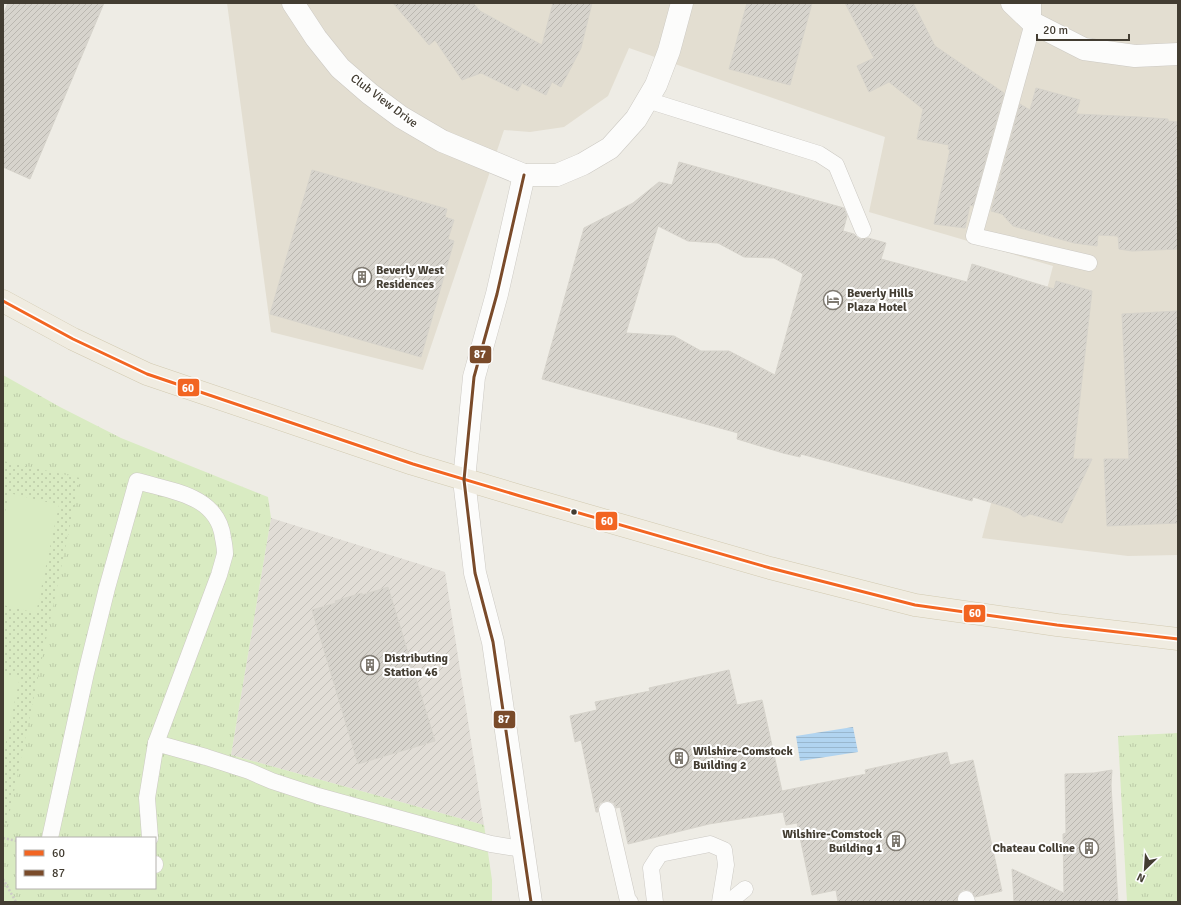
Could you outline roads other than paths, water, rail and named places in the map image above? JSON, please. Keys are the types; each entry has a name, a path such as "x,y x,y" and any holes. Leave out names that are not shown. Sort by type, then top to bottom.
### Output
{"main road":[{"path":"3,301 73,339 147,374 464,480 770,568 915,605 1057,625 1178,639"}],"street":[{"name":"Club View Drive","path":"293,3 316,38 340,68 370,94 401,117 442,141 524,175"},
{"path":"531,902 522,849 493,642 475,574 464,480 474,377 497,294 524,175 557,175 583,164 610,148 636,119 656,85 669,51 682,3"},
{"path":"1012,3 1033,13 1084,49 1135,56 1178,54"}],"lane":[{"path":"1033,13 974,236 1089,263"},
{"path":"647,100 819,154 836,165 863,230"},
{"path":"50,837 95,634 137,481 189,496 207,506 217,517 222,531 225,552 219,574 156,743 147,798 150,837"},
{"path":"156,743 249,771 272,781 318,796 491,844 522,849"},
{"path":"607,810 628,901 630,902"},
{"path":"655,902 651,868 660,854 710,844 724,850 726,865 720,902"},
{"path":"729,902 745,889"}],"water":[{"path":"853,727 858,752 800,761 796,736"}],"place":[{"name":"Beverly West Residences","path":"362,277"},
{"name":"Beverly Hills Plaza Hotel","path":"833,300"},
{"name":"Distributing Station 46","path":"370,665"},
{"name":"Wilshire-Comstock Building 2","path":"679,758"},
{"name":"Wilshire-Comstock Building 1","path":"896,841"},
{"name":"Chateau Colline","path":"1089,848"}]}
